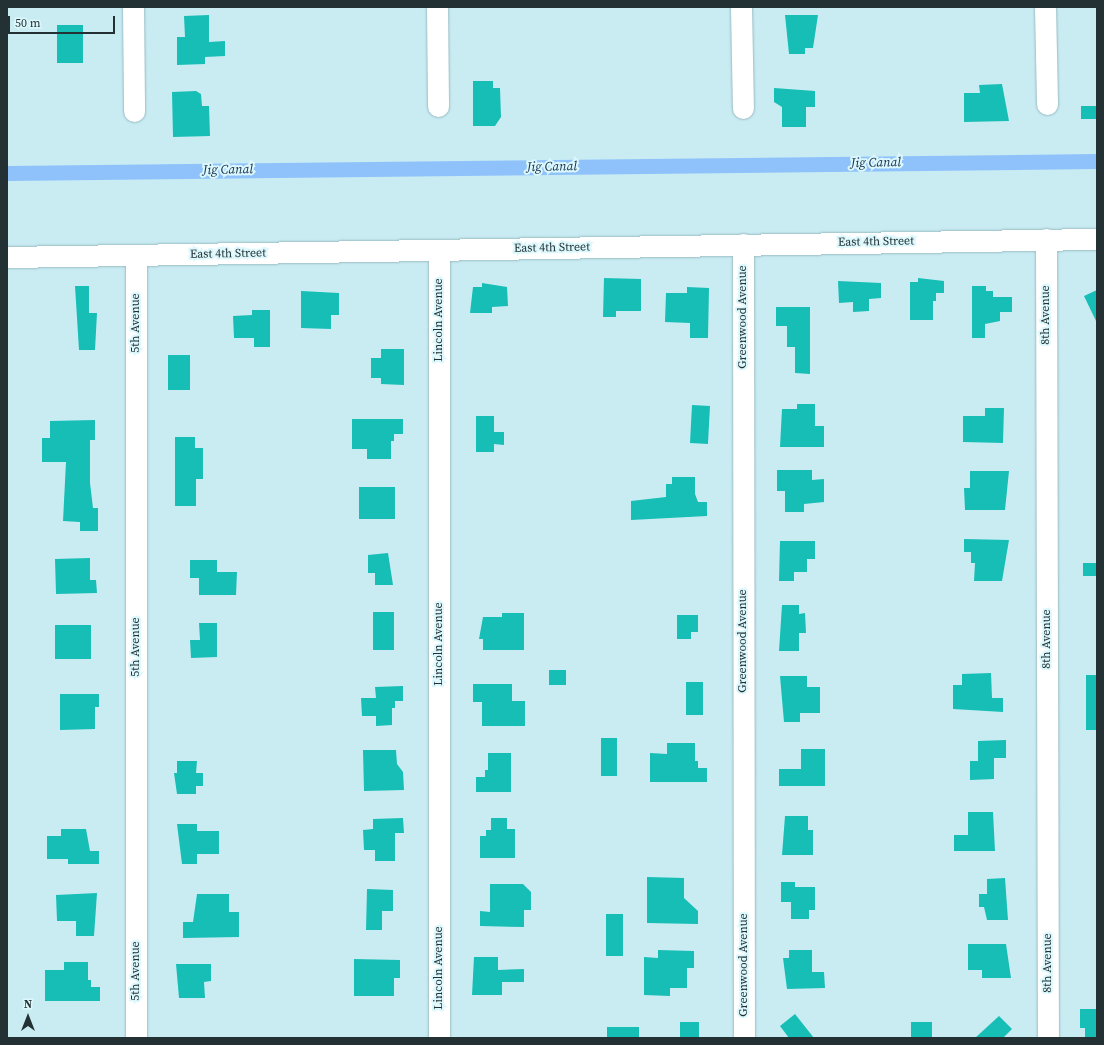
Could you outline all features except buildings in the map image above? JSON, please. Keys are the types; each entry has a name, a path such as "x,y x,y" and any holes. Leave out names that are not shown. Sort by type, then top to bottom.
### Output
{"street":[{"path":"133,7 134,111"},
{"path":"437,7 438,106"},
{"path":"741,7 743,108"},
{"path":"1046,7 1046,104"},
{"name":"East 4th Street","path":"7,257 439,251 1097,238"},
{"name":"8th Avenue","path":"1046,240 1048,1038"},
{"name":"Greenwood Avenue","path":"743,244 744,1038"},
{"name":"Lincoln Avenue","path":"439,251 439,1038"},
{"name":"5th Avenue","path":"136,256 136,1038"}],"waterway":[{"name":"Jig Canal","path":"7,173 1097,161"}]}
